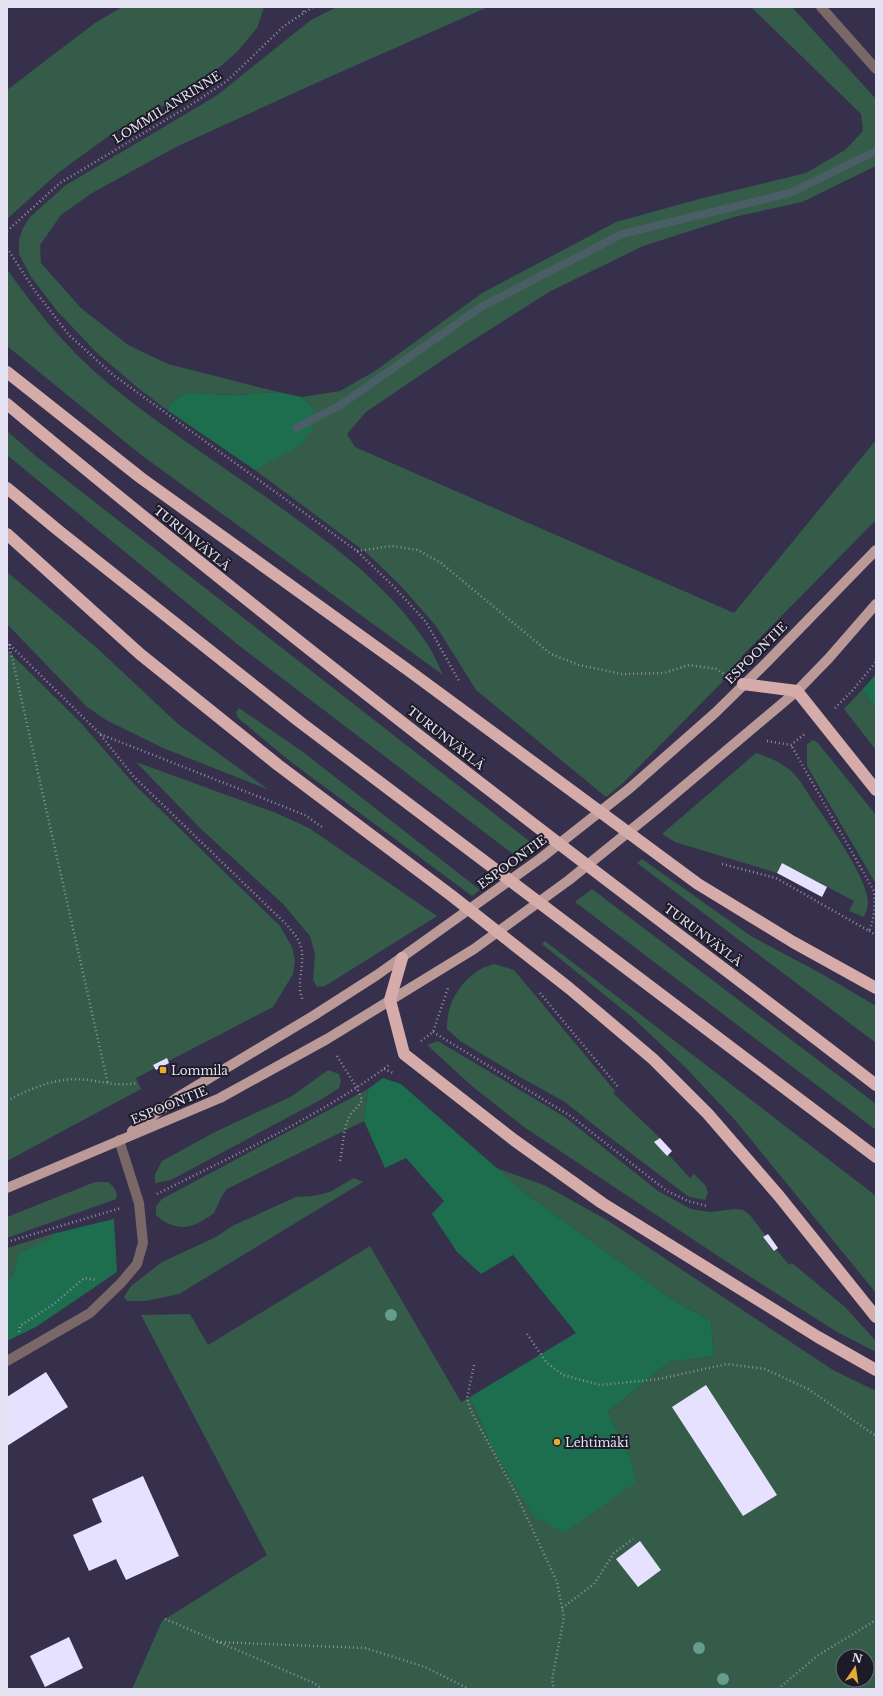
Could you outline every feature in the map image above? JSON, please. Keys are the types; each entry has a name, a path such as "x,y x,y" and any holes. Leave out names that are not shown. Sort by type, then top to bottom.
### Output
{"highway":[{"path":"7,372 141,478 408,670 554,780 698,884 793,942 876,988"},
{"name":"TURUNVÄYLÄ","path":"7,404 265,615 515,810 876,1085"},
{"path":"7,488 300,722 876,1157"},
{"path":"7,534 140,654 278,765 452,896 569,988 653,1059 708,1114 779,1196 876,1317"},
{"path":"743,684 797,691 876,790"},
{"path":"402,958 390,1000 404,1054 514,1140 602,1203 811,1332 876,1370"}],"main road":[{"name":"ESPOONTIE","path":"119,1140 178,1097 313,1016 402,958 541,858 630,788 715,713 876,550"},
{"name":"ESPOONTIE","path":"7,1188 220,1098 327,1039 474,949 569,880 658,808 797,691 829,658 876,604"}],"street":[{"path":"821,7 876,69"},
{"path":"11,1359 90,1314 121,1283 137,1264 143,1243 139,1203 119,1140"}],"path":[{"path":"302,7 304,12"},
{"name":"LOMMILANRINNE","path":"7,231 60,183 189,106 227,81 284,26 313,7"},
{"path":"7,248 35,291 69,335 112,374 357,551 394,587 426,622 460,683"},
{"path":"357,551 392,546 418,550 441,563 551,654 579,665 622,674 664,673 689,665 716,669 743,684"},
{"path":"8,642 100,734 134,777 288,926 300,942 302,965 299,994"},
{"path":"8,642 108,1084"},
{"path":"791,745 822,721 852,691 876,662"},
{"path":"100,734 305,815 325,828"},
{"path":"762,742 772,741 791,745 874,891 875,911 874,919 869,931"},
{"path":"722,864 776,878 876,935"},
{"path":"535,987 619,1088"},
{"path":"7,1242 139,1203 305,1119 357,1088 433,1032 448,988"},
{"path":"433,1032 572,1117 668,1191 688,1201 707,1206"},
{"path":"7,1101 32,1088 51,1082 88,1080 108,1084 125,1085 138,1083"},
{"path":"340,1161 348,1122 352,1113 360,1106 362,1100 357,1088"},
{"path":"11,1359 20,1326 54,1304 84,1278 121,1283"},
{"path":"527,1334 547,1363 563,1375 600,1385 660,1379 727,1364 765,1369 808,1389 876,1436"},
{"path":"474,1365 467,1398 471,1411 515,1492 535,1532 557,1582 564,1617 552,1680 554,1689"},
{"path":"562,1608 594,1584 614,1553 633,1539"},
{"path":"165,1619 314,1683 322,1689"},
{"path":"778,1689 817,1656 876,1620"},
{"path":"217,1642 365,1648 425,1667 469,1689"}],"green space":[{"path":"122,7 264,7 257,28 237,52 193,90 117,130 58,173 7,219 7,90 95,23"},
{"path":"337,7 488,7 176,147 92,193 61,215 40,245 41,263 81,308 128,345 168,364 278,392 237,395 187,393 174,400 167,410 138,388 97,353 58,312 31,277 19,254 19,239 23,228 30,217 66,185 216,96 311,20"},
{"path":"751,7 792,7 876,99 876,166 802,202 734,217 643,246 549,292 450,355 366,412 347,434 355,447 734,613 876,440 876,520 743,655 732,672 623,783 606,797 476,690 436,626 401,586 368,554 255,470 277,457 313,408 302,397 340,391 375,371 482,293 616,222 703,198 806,173 845,150 863,131 861,114"},
{"path":"7,269 54,330 80,358 109,384 177,436 272,501 314,532 368,576 400,608 415,626 430,648 443,675 140,454 7,346"},
{"path":"278,392 302,397 313,408 312,430 300,445 255,470 167,410 174,400 187,393 237,395"},
{"path":"7,431 37,457 537,847 521,860 237,644 7,455"},
{"path":"7,572 97,648 178,724 269,790 163,748 106,720 86,706 7,624"},
{"path":"7,650 80,722 134,784 280,926 292,947 295,960 293,974 273,1007 136,1078 141,1089 7,1161"},
{"path":"876,674 876,708 862,690"},
{"path":"862,690 876,708 876,750 844,709"},
{"path":"239,708 303,752 480,890 472,896 291,762 238,718 236,712"},
{"path":"812,740 817,742 876,815 876,884 807,766 807,745"},
{"path":"756,753 779,762 794,774 836,834 864,885 868,902 864,917 849,911 854,901 782,863 777,873 675,842 662,834"},
{"path":"136,762 276,813 309,828 437,916 325,986 317,987 313,980 315,954 310,936 283,904 201,829"},
{"path":"642,859 751,936 822,974 876,1006 876,1043 637,863"},
{"path":"592,889 876,1104 876,1130 575,902"},
{"path":"545,941 876,1196 876,1293 735,1120 685,1067 633,1018 542,944"},
{"path":"494,964 514,970 615,1091 613,1093 660,1138 655,1143 666,1155 668,1154 690,1178 694,1174 706,1186 708,1193 705,1200 689,1197 565,1102 460,1041 447,1029 447,1020 451,1003 465,981 484,967"},
{"path":"438,1041 565,1117 658,1191 691,1209 709,1212 735,1209 743,1210 750,1215 766,1236 763,1238 774,1251 776,1249 789,1265 792,1263 845,1307 876,1341 876,1350 874,1351 837,1332 724,1260 524,1127 473,1087 427,1045"},
{"path":"328,1070 339,1074 341,1081 339,1088 322,1099 171,1180 155,1183 155,1174 162,1161 213,1133 292,1096"},
{"path":"383,1078 401,1084 525,1193 673,1300 711,1321 714,1356 669,1362 608,1412 630,1456 635,1483 564,1533 533,1516 490,1443 470,1397 576,1333 513,1255 481,1274 457,1252 432,1214 444,1201 406,1158 385,1168 364,1121 368,1089"},
{"path":"368,1089 364,1121 227,1189 214,1212 199,1223 186,1227 174,1226 156,1215 156,1206 162,1199"},
{"path":"496,1168 544,1185 607,1220 833,1370 876,1391 876,1689 132,1689 162,1621 267,1555 141,1315 190,1314 208,1345 370,1246 461,1402 470,1397 490,1443 630,1456 608,1412 669,1362 714,1356 711,1321 673,1300 525,1193"},
{"path":"354,1178 363,1182 179,1294 145,1301 127,1301 124,1297 131,1286 162,1262 216,1237 232,1226 296,1197 313,1196 330,1192"},
{"path":"95,1182 108,1182 115,1189 116,1199 7,1238 7,1217"},
{"path":"114,1219 117,1272 36,1327 7,1341 7,1279 13,1276 18,1253 52,1239 52,1234"},
{"path":"52,1234 53,1239 18,1253 13,1276 7,1279 7,1248"}],"building":[{"path":"782,863 827,887 822,897 777,873"},
{"path":"167,1058 169,1063 156,1070 153,1065"},
{"path":"660,1138 672,1151 667,1156 654,1142"},
{"path":"768,1234 778,1248 774,1251 763,1237"},
{"path":"46,1372 68,1407 7,1446 7,1397"},
{"path":"706,1385 777,1495 743,1516 672,1407"},
{"path":"143,1476 179,1556 126,1580 116,1559 89,1571 73,1535 102,1522 92,1499"},
{"path":"640,1541 661,1570 638,1587 616,1559"},
{"path":"69,1637 83,1668 45,1687 30,1656"}],"waterway":[{"path":"296,428 339,406 481,307 622,234 790,193 876,151"}],"place":[{"name":"Lommila","path":"163,1070"},
{"name":"Lehtimäki","path":"557,1442"}]}
